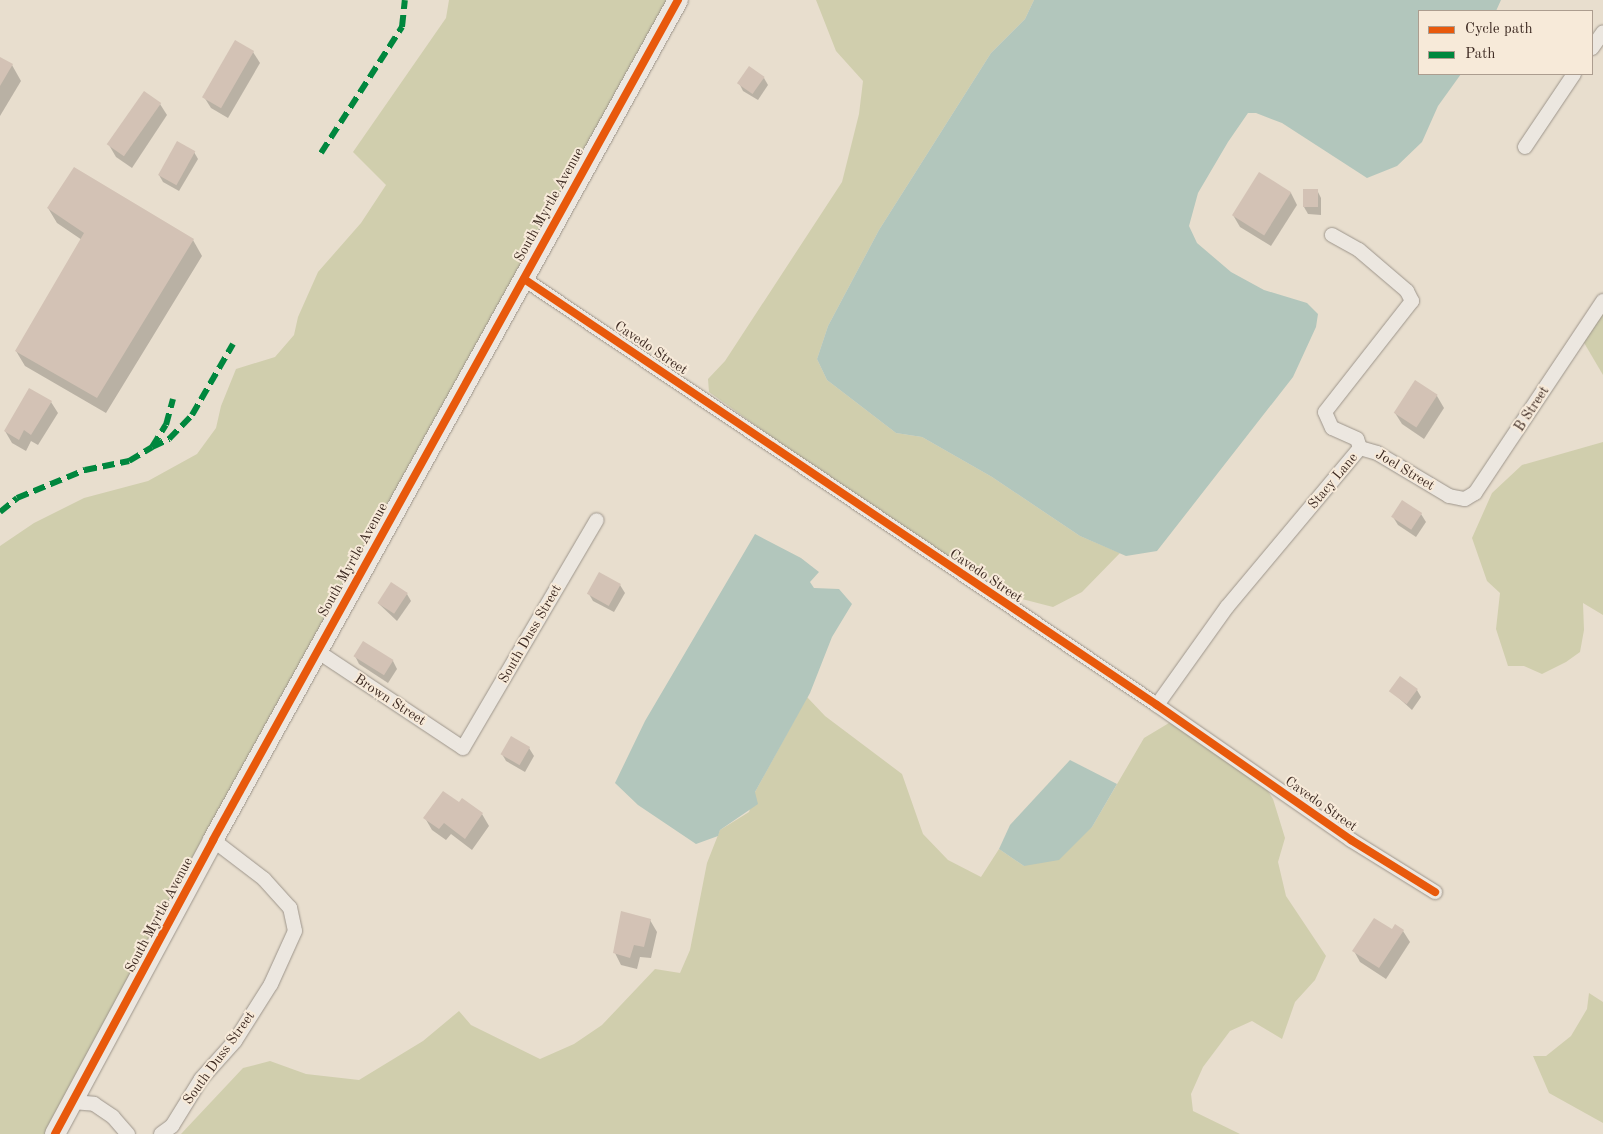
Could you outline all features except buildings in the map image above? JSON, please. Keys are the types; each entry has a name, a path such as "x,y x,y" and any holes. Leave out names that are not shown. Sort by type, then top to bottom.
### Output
{"street":[{"name":"South Myrtle Avenue","path":"55,1134 213,840 678,0"},
{"path":"1593,47 1603,32"},
{"path":"1525,147 1573,75"},
{"name":"Stacy Lane","path":"1157,705 1226,607 1360,448 1357,438 1332,428 1325,412 1412,301 1407,291 1359,250 1332,234"},
{"name":"Cavedo Street","path":"524,279 1157,705 1351,840 1435,892"},
{"name":"B Street","path":"1449,496 1465,498 1487,478 1603,301"},
{"name":"Joel Street","path":"1360,448 1377,453 1449,496"},
{"name":"South Duss Street","path":"463,748 597,520"},
{"name":"Brown Street","path":"317,651 463,748"},
{"name":"South Duss Street","path":"167,1130 201,1079 235,1041 272,984 295,931 290,908 264,879 213,840"},
{"path":"73,1102 94,1104 113,1117 128,1134"}],"shaded area":[{"path":"449,0 678,0 55,1134 0,1134 0,546 34,523 84,498 148,481 197,454 216,428 221,406 236,369 275,357 294,335 298,317 318,272 361,223 386,185 353,152 446,18"},
{"path":"816,0 1034,0 1025,19 991,53 879,230 828,326 817,359 827,380 896,433 922,437 992,477 1080,536 1120,553 1082,592 1053,607 1022,599 989,577 959,571 709,392 708,379 725,361 842,182 859,114 863,81 836,51"},
{"path":"1034,0 1501,0 1496,10 1418,10 1418,75 1460,75 1438,106 1422,142 1397,166 1367,178 1282,123 1256,113 1248,113 1228,142 1198,193 1189,226 1197,243 1231,272 1264,290 1307,303 1318,314 1316,327 1293,377 1157,551 1126,556 1080,536 992,477 922,437 896,433 827,380 817,359 828,326 879,230 991,53 1025,19"},
{"path":"1603,314 1603,375 1583,341"},
{"path":"1603,442 1603,615 1583,603 1584,630 1580,652 1566,662 1542,674 1524,666 1508,666 1496,629 1500,593 1487,581 1472,538 1492,493 1522,465"},
{"path":"755,534 801,558 819,572 810,582 814,588 839,589 852,604 832,637 810,693 755,792 758,804 720,830 718,836 696,844 638,805 615,783 645,721"},
{"path":"807,697 825,716 902,774 923,834 948,860 981,877 999,849 1024,866 1092,827 1144,738 1169,723 1211,734 1254,770 1273,799 1285,838 1278,862 1286,896 1326,956 1315,980 1295,1002 1282,1039 1252,1021 1230,1031 1203,1067 1191,1094 1193,1111 1240,1134 181,1134 243,1068 270,1061 306,1074 359,1080 423,1041 459,1011 471,1025 540,1059 574,1044 602,1025 655,969 680,973 690,950 707,863 720,830 749,812 755,792"},
{"path":"1070,760 1117,784 1092,827 1059,860 1024,866 999,849 1010,825"},
{"path":"1589,993 1603,1002 1603,1123 1549,1093 1533,1056 1546,1056 1571,1036 1587,1009"}],"marked path":[{"path":"321,153 402,27 405,0"},
{"path":"152,447 169,439 192,415 233,344"},
{"path":"0,512 17,498 85,470 129,461 152,447 166,425 173,399"}],"cycle path":[{"path":"55,1134 213,840 678,0"},
{"path":"524,279 1157,705 1351,840 1435,892"}]}
